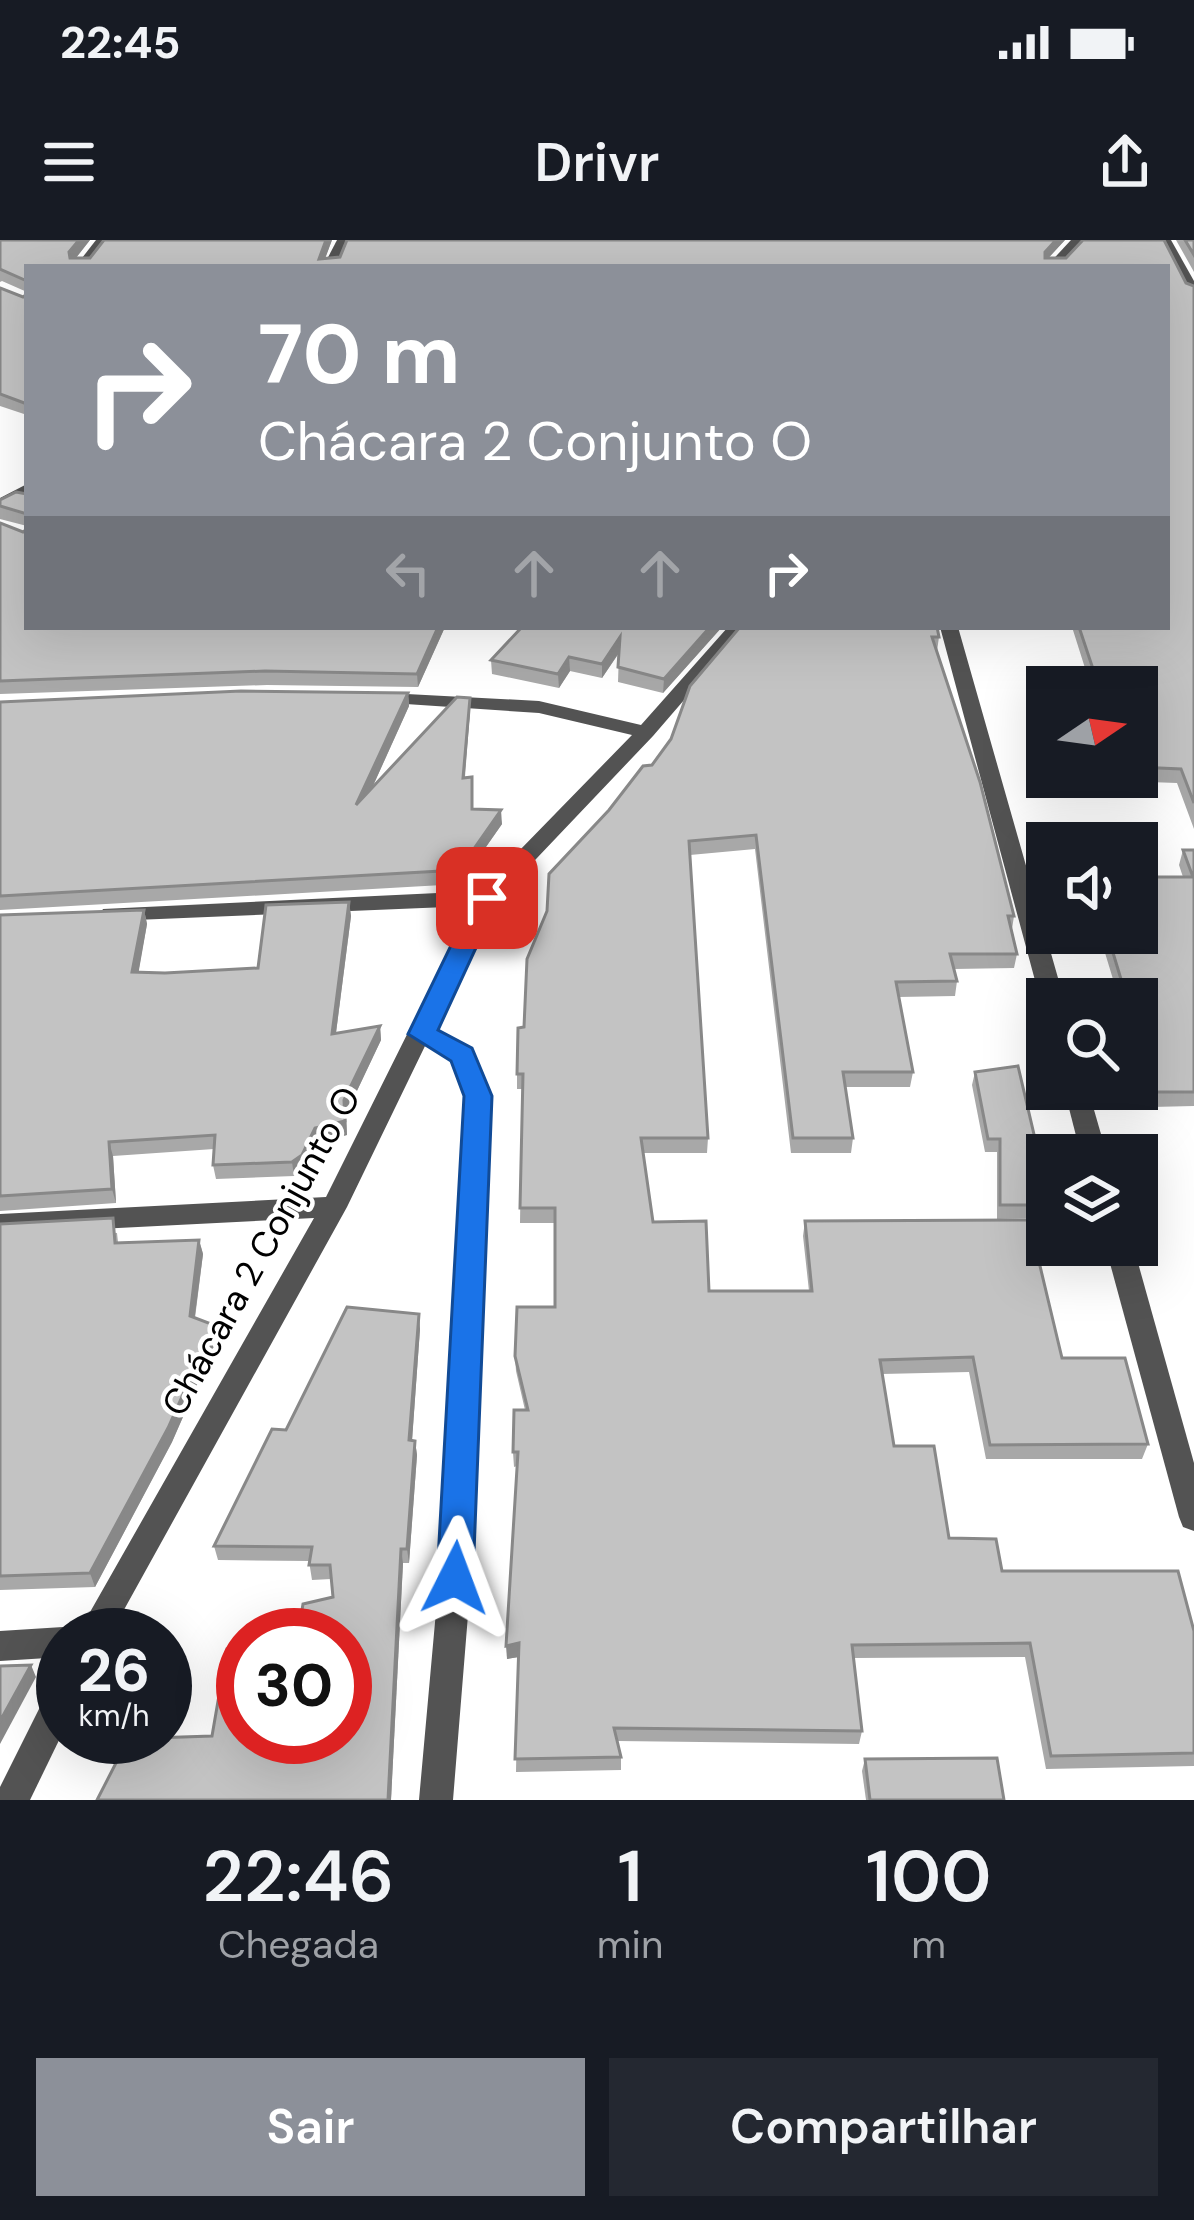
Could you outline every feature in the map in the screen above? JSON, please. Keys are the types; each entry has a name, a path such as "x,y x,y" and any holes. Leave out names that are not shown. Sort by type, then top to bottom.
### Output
{"street":[{"path":"84,264 103,240"},
{"path":"1056,264 1078,240"},
{"path":"1165,240 1193,290"},
{"name":"Chácara 2 Conjunto O","path":"108,1608 334,1207 487,898 646,732 735,630"},
{"path":"950,630 1046,978"},
{"path":"350,696 415,695 539,707 646,732"},
{"path":"93,915 487,898"},
{"path":"422,1034 463,1055 478,1096 455,1578 436,1800"},
{"path":"0,1224 334,1207"},
{"path":"1125,1266 1194,1517"},
{"path":"0,1646 36,1644"},
{"path":"12,1800 36,1751"}],"building":[{"path":"0,240 79,240 70,258 90,258 104,240 326,240 319,259 340,257 347,240 1056,240 1045,258 1066,258 1083,240 1164,240 1186,283 1194,286 1194,803 1181,769 1158,768 1158,666 1092,666 1080,630 1170,630 1170,264 24,264 24,280 0,269"},
{"path":"0,288 24,296 24,403 0,394"},
{"path":"24,493 24,513 0,506 0,500"},
{"path":"0,523 24,531 24,630 437,630 417,674 265,671 0,681"},
{"path":"519,630 707,630 664,679 618,667 620,637 602,664 569,657 558,674 491,660"},
{"path":"737,630 938,630 939,637 932,637 980,782 1014,916 1008,916 1017,954 950,954 957,981 896,982 913,1072 843,1072 853,1138 793,1138 756,835 689,841 708,1138 641,1138 653,1222 706,1221 709,1291 812,1291 805,1221 1026,1220 1026,1266 1040,1266 1062,1358 1125,1358 1148,1444 990,1445 973,1357 880,1360 894,1446 934,1446 949,1538 996,1539 1002,1571 1178,1571 1194,1631 1194,1753 1051,1756 1030,1643 852,1645 862,1731 614,1728 621,1757 515,1759 519,1643 506,1646 518,1452 513,1452 514,1410 528,1410 515,1356 517,1307 555,1307 555,1208 520,1208 523,1074 517,1074 518,1028 524,1027 527,959 547,911 549,874 671,739 690,686"},
{"path":"241,691 408,693 356,805 457,697 470,698 463,778 472,777 472,809 501,810 459,870 0,896 0,702"},
{"path":"1183,850 1194,850 1194,1092 1158,1092 1158,978 1121,978 1113,954 1158,954 1158,877 1193,877"},
{"path":"349,902 332,1034 380,1026 344,1100 345,1121 315,1128 302,1155 292,1162 213,1165 215,1135 109,1142 112,1189 0,1196 0,915 144,910 132,972 165,973 258,968 266,905"},
{"path":"1018,1066 1034,1134 1026,1134 1026,1205 1000,1205 1000,1139 988,1139 975,1072"},
{"path":"113,1218 115,1243 199,1240 190,1316 214,1325 168,1428 90,1573 0,1576 0,1224"},
{"path":"347,1307 419,1314 409,1440 415,1441 407,1549 401,1549 388,1800 97,1800 115,1764 192,1764 192,1737 212,1736 216,1713 216,1764 372,1764 372,1608 302,1608 333,1597 330,1565 309,1565 312,1547 214,1546 272,1429 286,1430"},
{"path":"31,1665 0,1721 0,1666"},
{"path":"997,1758 1004,1800 870,1800 865,1759"}],"route":[{"path":"455,1578 478,1096 463,1055 422,1034 487,898"}]}
